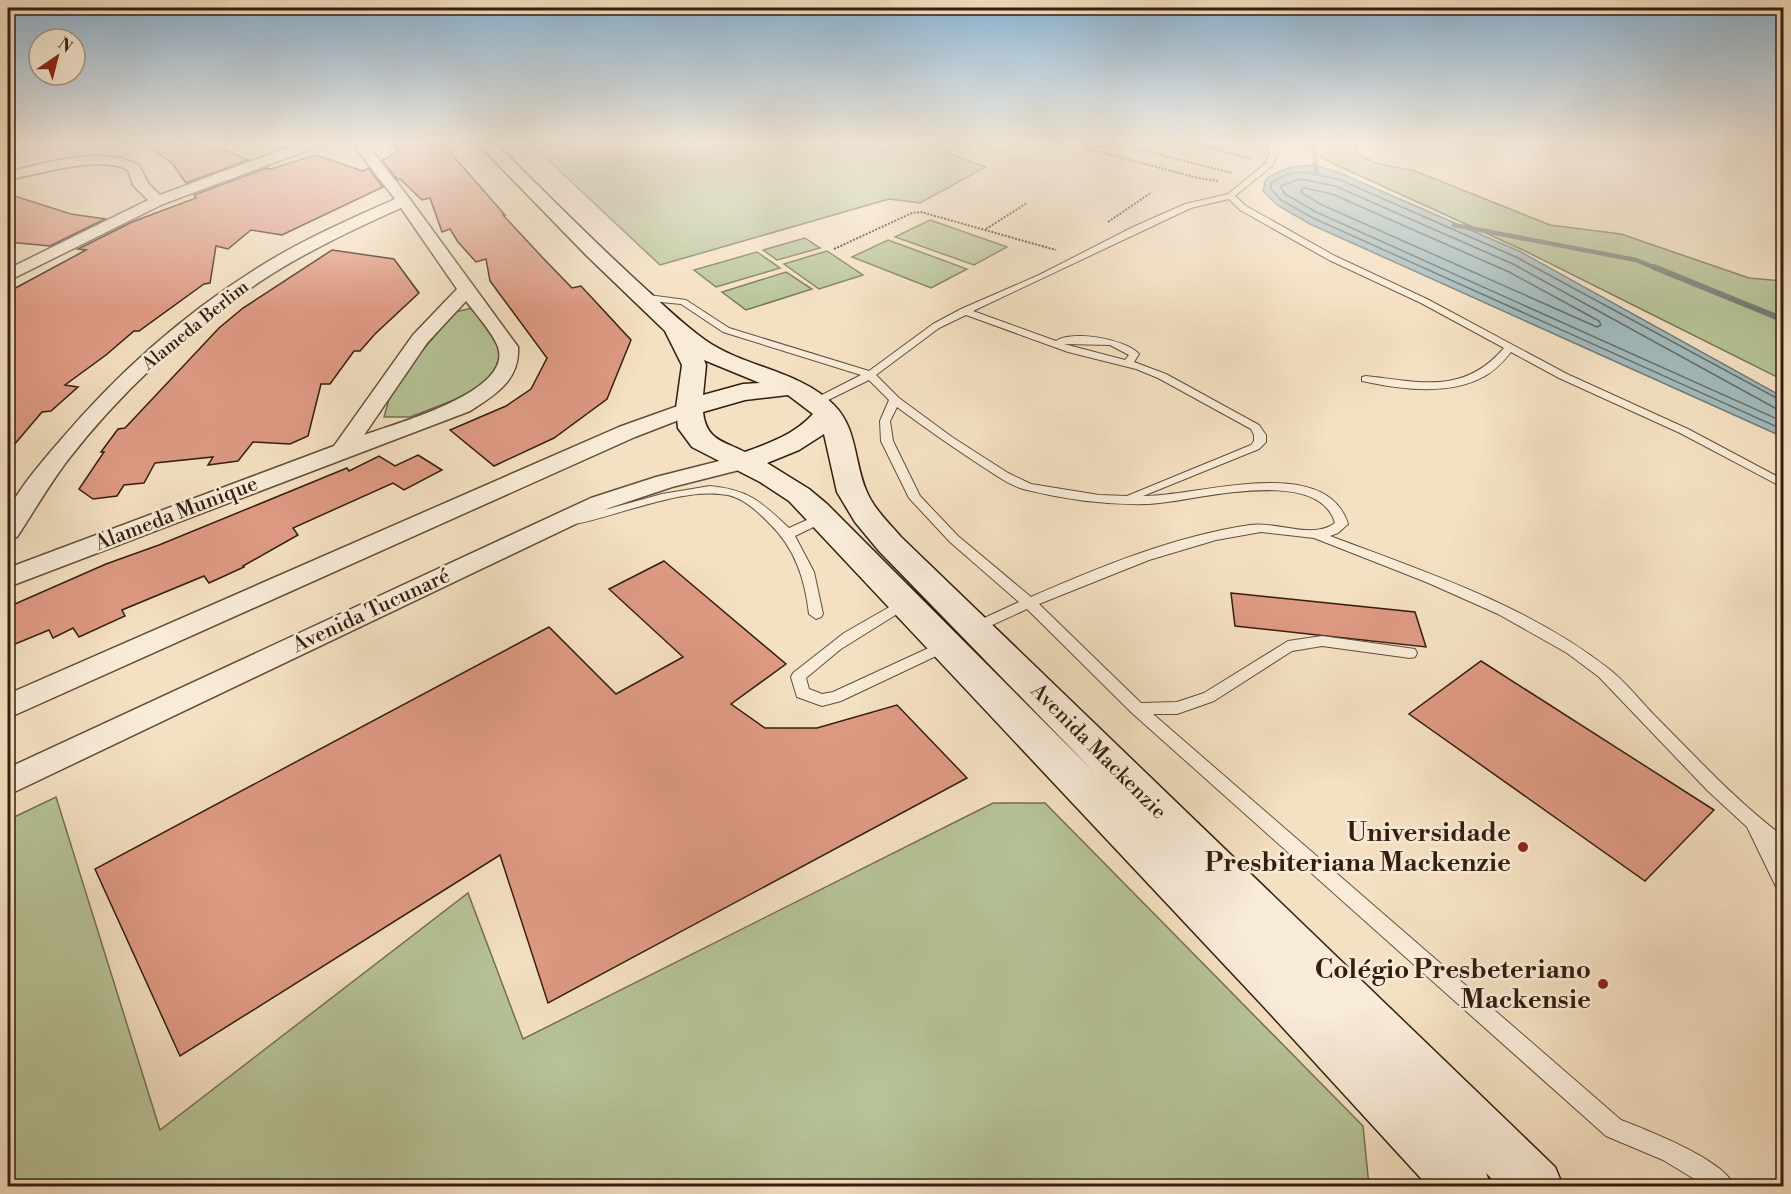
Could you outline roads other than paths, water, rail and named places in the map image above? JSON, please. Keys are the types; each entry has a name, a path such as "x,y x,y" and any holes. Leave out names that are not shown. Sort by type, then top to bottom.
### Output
{"main road":[{"name":"Avenida Mackenzie","path":"541,199 641,297 677,330 705,351 813,402 841,446 849,485 863,511 960,637 1281,991 1464,1186"},
{"name":"Avenida Mackenzie","path":"677,330 694,365 689,408 691,428 702,441 771,476 799,495 905,603 960,637 1536,1186"},
{"path":"689,408 743,392 813,402 818,428 796,442 743,462"}],"street":[{"path":"8,276 164,199"},
{"name":"Alameda Munique","path":"8,578 462,405 486,392 499,380 510,360 508,347 404,201"},
{"name":"Alameda Berlim","path":"8,531 59,454 111,396 174,338 258,276 339,230 404,201"},
{"path":"344,449 420,339 467,289"},
{"path":"8,707 627,432 689,408"},
{"name":"Avenida Tucunaré","path":"8,782 562,520 633,491 743,462"}],"lane":[{"path":"813,402 870,375 936,326 964,311 1042,277 1188,207 1220,199"},
{"path":"1233,199 1243,208 1332,258 1424,301 1509,348 1684,431 1784,485"},
{"path":"641,297 683,302 726,330 870,375 895,400 1004,475 1028,486 1100,499 1125,500 1151,500 1229,489 1288,486 1308,492 1338,511 1342,524 1335,532 1317,535"},
{"path":"964,311 1046,340 1162,376 1255,427 1260,435 1260,442 1255,447 1125,500"},
{"path":"1046,340 1120,345 1129,348 1134,354 1128,364"},
{"path":"1366,379 1434,385 1465,382 1492,367 1509,348"},
{"path":"895,400 885,421 887,441 915,498 954,539 1029,603 1137,709 1614,1128 1654,1143 1703,1169 1723,1186"},
{"path":"562,520 582,520 686,492 720,490 748,499 788,534 807,567 813,584 816,614"},
{"path":"788,534 822,518"},
{"path":"905,603 848,636 816,659 798,677 802,693 822,700 836,697 1029,603 1182,544 1253,528 1280,528 1317,535 1486,602 1518,616 1558,640 1606,675 1754,826 1784,847"},
{"path":"1137,709 1177,708 1209,697 1288,646 1322,641 1410,653"},
{"path":"1754,826 1784,885"}],"water":[{"path":"1271,199 1399,199 1519,251 1783,397 1783,437 1310,224 1277,205"}],"waterway":[{"path":"1454,225 1636,260 1658,269"},
{"path":"1654,267 1784,320"}],"place":[{"name":"Universidade Presbiteriana Mackenzie","path":"1523,847"},
{"name":"Colégio Presbeteriano Mackensie","path":"1603,984"}]}
